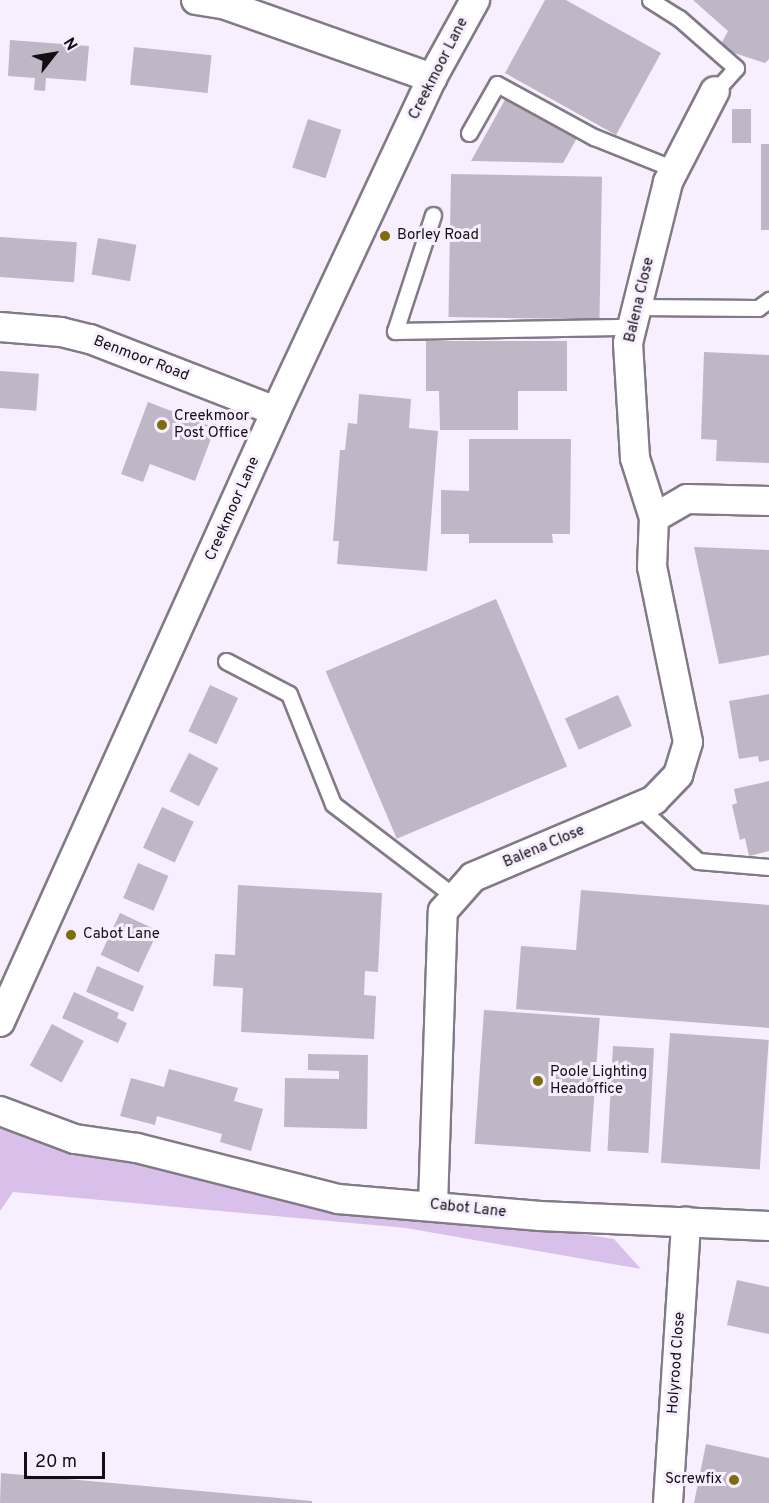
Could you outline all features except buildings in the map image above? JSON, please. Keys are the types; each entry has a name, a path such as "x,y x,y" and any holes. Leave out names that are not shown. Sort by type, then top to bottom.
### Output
{"street":[{"path":"196,0 226,2 432,78"},
{"name":"Creekmoor Lane","path":"0,1022 276,411 432,78 475,0"},
{"name":"Balena Close","path":"433,1205 443,911 473,876 654,800 678,775 688,742 652,567 654,518 635,458 628,343 674,170 715,92"},
{"name":"Benmoor Road","path":"0,327 61,332 90,339 276,411"},
{"path":"654,518 687,499 769,501"},
{"name":"Cabot Lane","path":"0,1101 78,1122 137,1148"},
{"name":"Cabot Lane","path":"0,1111 75,1139 137,1148 338,1200 433,1205 540,1216 769,1226"},
{"name":"Holyrood Close","path":"668,1503 686,1222"}],"lane":[{"path":"650,0 679,18 736,68 715,92"},
{"path":"469,133 497,84 594,137 674,170"},
{"path":"433,215 395,331 758,308 769,300"},
{"path":"226,661 289,693 333,804 455,897"},
{"path":"639,807 699,861 769,867"}],"shaded area":[{"path":"0,1129 305,1207 434,1212 614,1239 641,1269 406,1228 13,1192 0,1211"}],"place":[{"name":"Borley Road","path":"385,236"},
{"name":"Creekmoor Post Office","path":"162,425"},
{"name":"Cabot Lane","path":"71,935"},
{"name":"Poole Lighting Headoffice","path":"538,1081"},
{"name":"Screwfix","path":"734,1480"}]}
